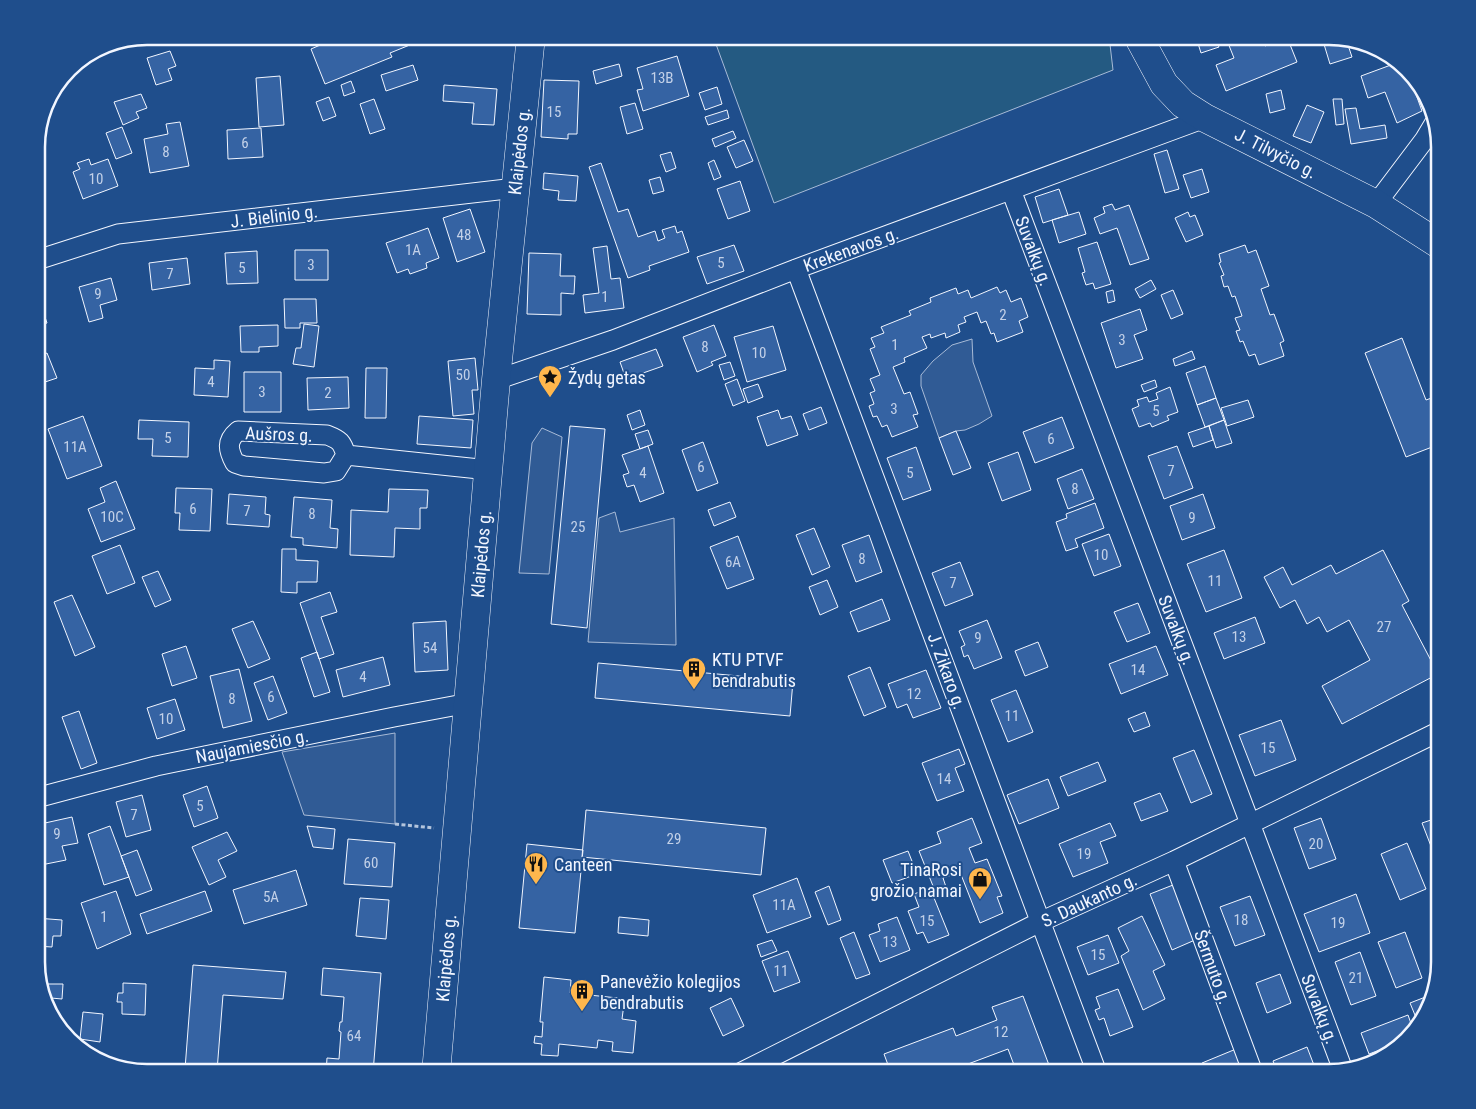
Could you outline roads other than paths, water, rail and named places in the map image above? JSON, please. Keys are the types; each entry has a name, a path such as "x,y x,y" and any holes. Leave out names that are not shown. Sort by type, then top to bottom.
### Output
{"main road":[{"name":"Klaipėdos g.","path":"437,1064 496,380 530,45"},
{"name":"J. Tilvyčio g.","path":"1143,45 1164,84 1183,104 1205,118 1376,204 1431,239"}],"street":[{"name":"Krekenavos g.","path":"496,380 613,340 796,269 1205,118"},
{"path":"1376,204 1430,131"},
{"name":"J. Bielinio g.","path":"45,257 118,234 515,188"},
{"name":"Suvalkų g.","path":"1011,190 1340,1063"},
{"name":"J. Zikaro g.","path":"796,269 1094,1064"},
{"name":"Aušros g.","path":"238,431 327,435 335,438 342,444 346,455 336,471 324,473 244,466 235,463 229,446 232,436 238,431"},
{"path":"346,455 489,470"},
{"name":"Naujamiesčio g.","path":"45,796 156,766 469,703"},
{"name":"S. Daukanto g.","path":"775,1064 1040,922 1174,861 1431,735"},
{"name":"Šermuto g.","path":"1174,861 1250,1064"}],"place":[{"name":"Žydų getas","path":"550,398"},
{"name":"KTU PTVF bendrabutis","path":"694,690"},
{"name":"Canteen","path":"536,885"},
{"name":"TinaRosi grožio namai","path":"980,900"},
{"name":"Panevėžio kolegijos bendrabutis","path":"582,1012"}]}
